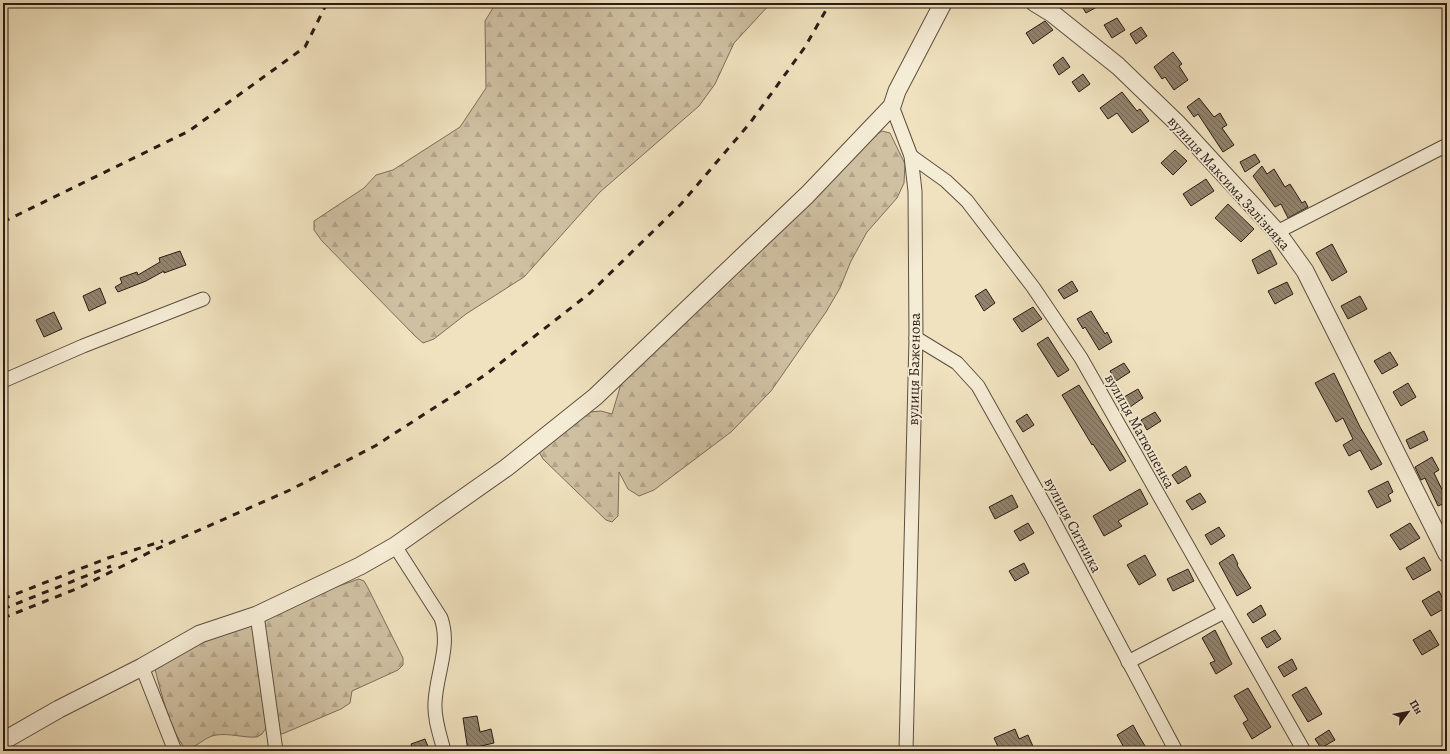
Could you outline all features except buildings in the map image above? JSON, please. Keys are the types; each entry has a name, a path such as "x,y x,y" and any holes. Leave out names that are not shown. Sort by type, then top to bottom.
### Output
{"street":[{"path":"3,741 92,691 142,667 200,634 257,615 360,566 395,546 506,468 595,397 807,195 892,106 897,91 943,3"},
{"name":"вулиця Максима Залізняка","path":"1035,3 1054,14 1118,66 1177,123 1277,232 1304,271 1447,554"},
{"name":"вулиця Баженова","path":"892,106 911,156 915,191 916,338 906,751"},
{"path":"1277,232 1447,144"},
{"name":"вулиця Матюшенка","path":"911,156 946,181 966,201 1038,294 1081,358 1304,751"},
{"path":"3,381 83,346 203,299"},
{"name":"вулиця Ситника","path":"916,338 957,363 978,386 1051,516 1176,751"},
{"path":"395,546 440,618 444,629 444,650 435,702 437,721 444,751"},
{"path":"1128,662 1224,612"},
{"path":"257,615 276,751"},
{"path":"142,667 175,751"}],"green space":[{"path":"496,3 771,3 734,43 715,84 699,106 600,192 524,277 466,314 434,339 423,343 322,241 314,230 314,221 364,188 376,175 393,170 460,127 486,88 485,21"},
{"path":"882,131 890,133 905,164 904,183 897,198 867,232 851,261 840,288 826,312 771,391 731,432 654,490 639,496 628,489 619,472 618,516 612,522 606,520 543,459 539,452 590,412 601,411 612,414 621,384 633,370 870,139"},
{"path":"359,579 364,581 368,588 403,658 403,665 398,670 352,691 350,703 341,709 282,734 278,731 263,629 265,620 330,589"},
{"path":"251,622 253,627 266,728 262,734 257,737 216,735 193,747 185,749 170,721 155,669 190,645"}],"railway":[{"path":"3,222 189,131 305,47 327,3"},
{"path":"3,618 81,587 152,551 290,490 375,446 485,375 590,293 681,204 750,123 805,47 830,3"},
{"path":"3,599 108,558 163,541"},
{"path":"3,609 111,566"}]}
